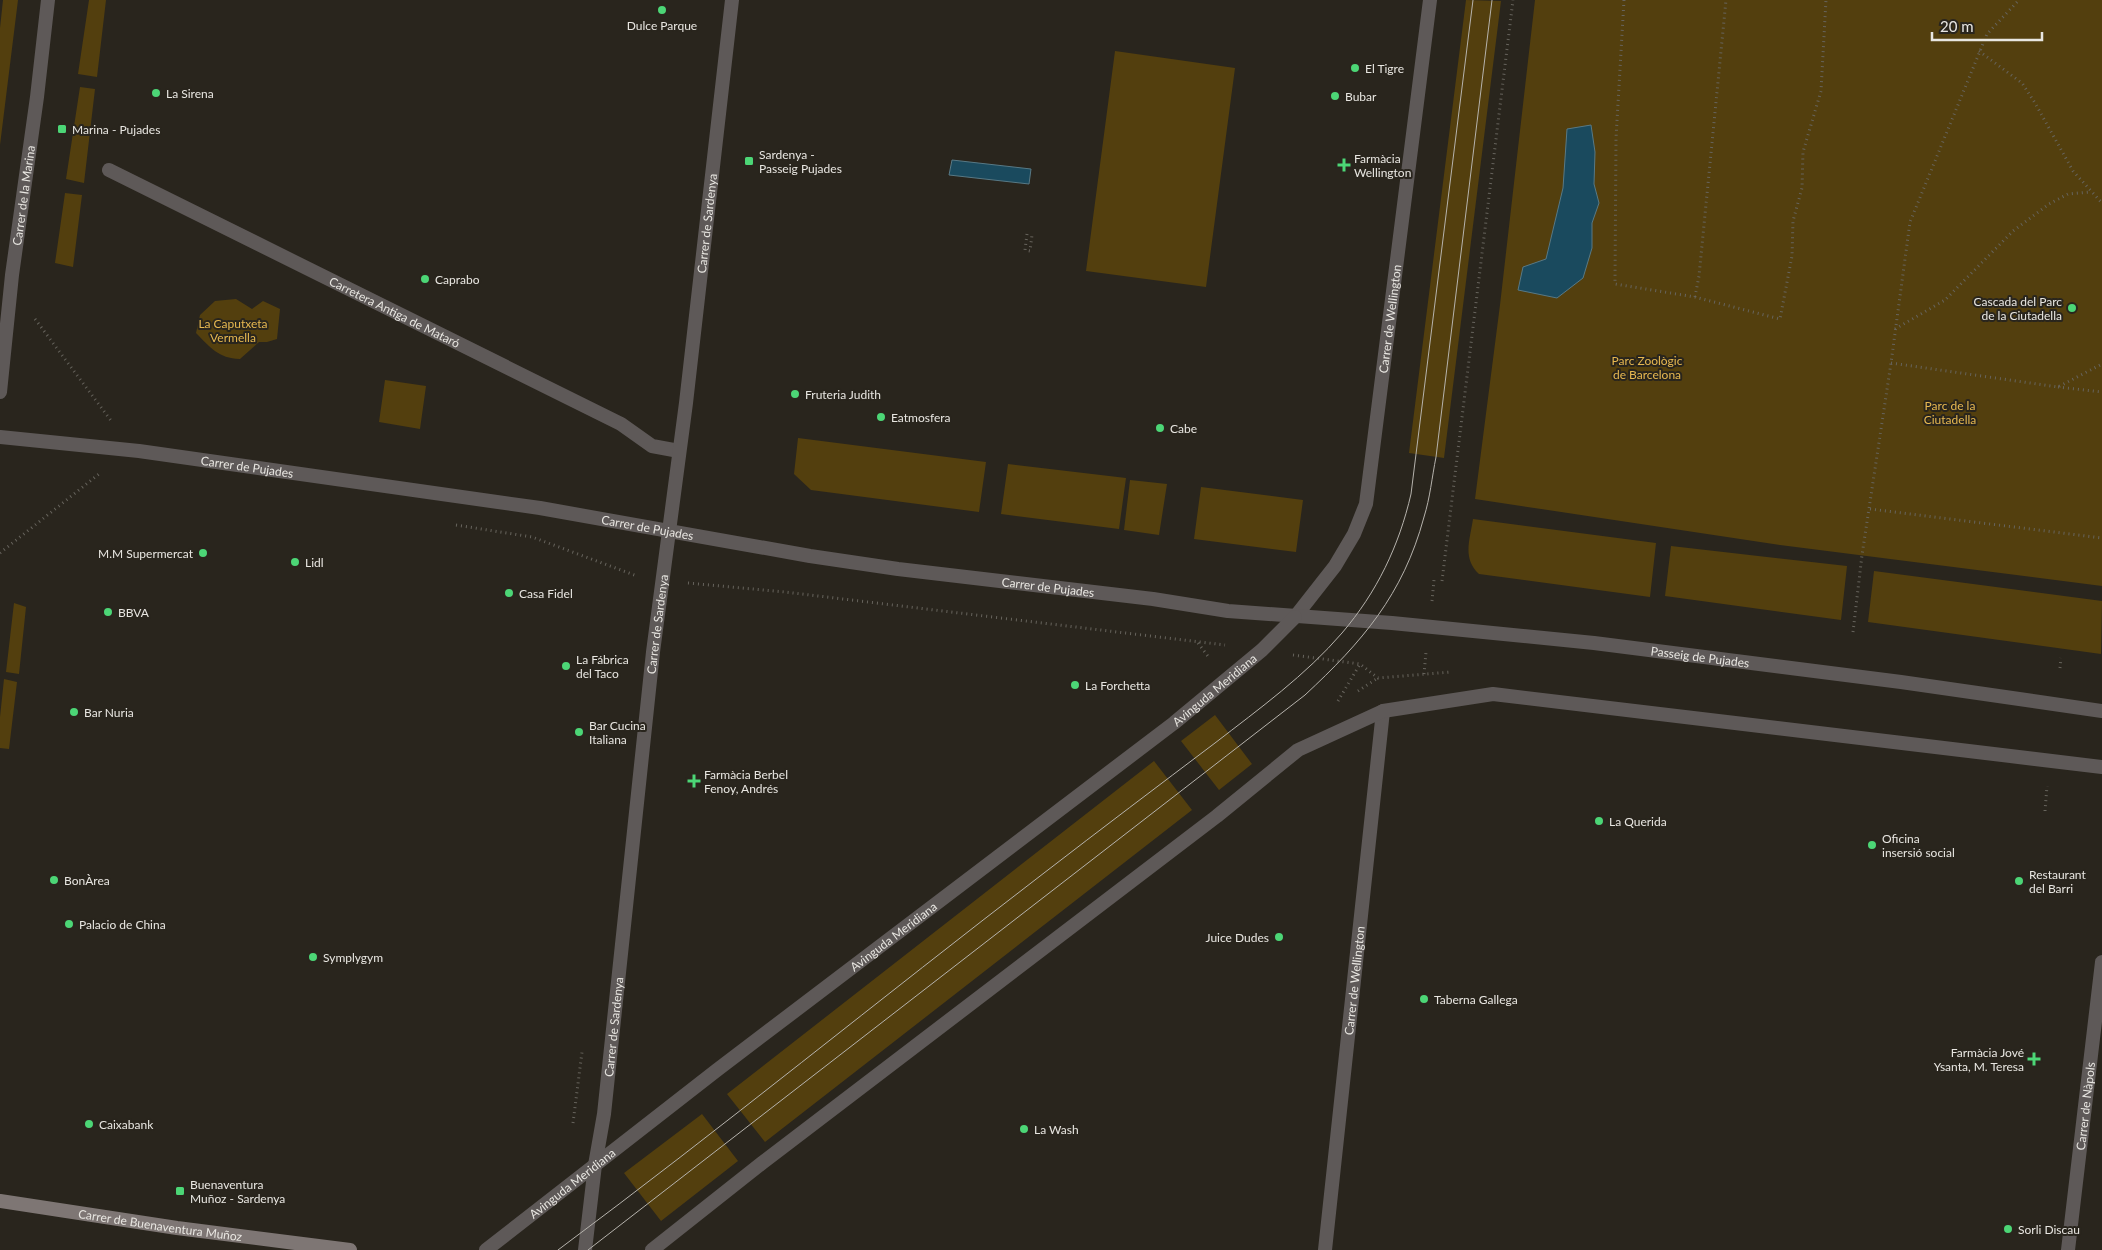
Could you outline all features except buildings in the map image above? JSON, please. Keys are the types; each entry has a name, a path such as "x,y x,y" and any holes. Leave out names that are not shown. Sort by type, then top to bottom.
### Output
{"main road":[{"name":"Carrer de Buenaventura Muñoz","path":"0,1201 177,1228 350,1250"}],"street":[{"name":"Carrer de la Marina","path":"0,392 12,275 36,105 48,0"},
{"name":"Carrer de Sardenya","path":"584,1250 604,1114 662,581 702,269 732,0"},
{"name":"Carrer de Wellington","path":"1295,617 1336,566 1354,534 1366,504 1430,0"},
{"name":"Carretera Antiga de Mataró","path":"109,170 621,424 652,446 679,451"},
{"name":"Carrer de Pujades","path":"0,437 139,451 540,508 810,556 898,569 1154,599 1228,611 1295,617"},
{"name":"Passeig de Pujades","path":"1295,617 1392,623 1594,644 1901,682 2102,711"},
{"name":"Avinguda Meridiana","path":"486,1250 1174,723 1262,650 1295,617"},
{"path":"652,1250 1217,816 1298,750 1383,711 1493,694 2102,767"},
{"name":"Carrer de Wellington","path":"1326,1250 1383,711"},
{"name":"Carrer de Nàpols","path":"2068,1250 2102,962"}],"path":[{"path":"1442,581 1513,0"},
{"path":"1624,0 1616,138 1615,284 1695,297 1780,319 1792,256 1793,221 1802,188 1803,152 1821,91 1826,0"},
{"path":"1695,297 1700,266 1726,0"},
{"path":"1853,632 1862,555 1910,222 1986,34 2019,0"},
{"path":"1979,51 2022,83 2073,171 2090,192 2102,203"},
{"path":"1895,329 1946,300 2014,231 2033,215 2068,194 2090,192"},
{"path":"1027,234 1025,250 1030,251 1032,235"},
{"path":"30,314 114,425"},
{"path":"1891,363 2102,392"},
{"path":"2058,387 2102,364"},
{"path":"0,553 100,473 108,474"},
{"path":"1870,509 2102,538"},
{"path":"532,537 636,576 662,581 786,592 1206,643"},
{"path":"1432,593 1434,580"},
{"name":"Avinguda Meridiana","path":"1198,643 1213,663"},
{"path":"1424,674 1426,650"},
{"path":"1289,654 1360,664 1378,678 1448,672"},
{"path":"2060,668 2061,658"},
{"path":"1333,708 1360,664"},
{"path":"2044,811 2048,778"}],"green space":[{"path":"3,0 18,0 0,145 0,28"},
{"path":"89,0 106,0 97,77 78,74"},
{"path":"1466,0 1501,1 1444,458 1409,453"},
{"path":"1535,0 2102,0 2102,586 1780,545 1475,499 1500,305"},
{"path":"1115,51 1235,68 1206,287 1086,271"},
{"path":"80,87 95,89 84,183 66,179"},
{"path":"65,193 82,195 73,267 55,263"},
{"name":"La Caputxeta Vermella","path":"236,299 252,309 263,301 280,309 277,339 259,342 240,359 220,354 196,333 200,315 215,301"},
{"path":"385,380 426,386 420,429 379,422"},
{"path":"798,438 986,462 979,512 811,490 794,474"},
{"path":"1008,464 1126,478 1119,529 1001,514"},
{"path":"1130,480 1167,484 1159,535 1124,530"},
{"path":"1201,487 1303,500 1296,552 1194,539"},
{"path":"1473,519 1656,543 1650,597 1479,574 1470,562 1468,548"},
{"path":"1671,546 1847,566 1841,620 1665,596"},
{"path":"1874,571 2102,601 2101,654 1868,622"},
{"path":"14,603 26,607 19,674 6,672"},
{"path":"4,679 17,682 9,749 0,748 0,717"},
{"path":"1215,715 1252,764 1219,790 1181,741"},
{"path":"1154,761 1192,810 765,1142 727,1094"},
{"path":"702,1114 738,1161 661,1221 624,1173"}],"water":[{"path":"1591,125 1595,152 1594,184 1599,203 1592,223 1592,248 1583,278 1557,298 1518,290 1523,267 1546,259 1563,188 1567,129"},
{"path":"952,160 1031,169 1029,184 949,175"}],"tram line":[{"path":"558,1250 1265,704 1313,663 1355,617 1385,568 1400,532 1411,494 1473,0"},
{"path":"588,1250 1305,695 1345,656 1378,615 1405,570 1415,545 1429,495 1436,457 1492,0"}],"place":[{"name":"Dulce Parque","path":"662,10"},
{"name":"El Tigre","path":"1355,68"},
{"name":"La Sirena","path":"156,93"},
{"name":"Bubar","path":"1335,96"},
{"name":"Marina - Pujades","path":"62,129"},
{"name":"Sardenya - Passeig Pujades","path":"749,161"},
{"name":"Farmàcia Wellington","path":"1344,165"},
{"name":"Caprabo","path":"425,279"},
{"name":"Cascada del Parc de la Ciutadella","path":"2072,308"},
{"name":"Fruteria Judith","path":"795,394"},
{"name":"Eatmosfera","path":"881,417"},
{"name":"Cabe","path":"1160,428"},
{"name":"M.M Supermercat","path":"203,553"},
{"name":"Lidl","path":"295,562"},
{"name":"Casa Fidel","path":"509,593"},
{"name":"BBVA","path":"108,612"},
{"name":"La Fábrica del Taco","path":"566,666"},
{"name":"La Forchetta","path":"1075,685"},
{"name":"Bar Nuria","path":"74,712"},
{"name":"Bar Cucina Italiana","path":"579,732"},
{"name":"Farmàcia Berbel Fenoy, Andrés","path":"694,781"},
{"name":"La Querida","path":"1599,821"},
{"name":"Oficina insersió social","path":"1872,845"},
{"name":"BonÀrea","path":"54,880"},
{"name":"Restaurant del Barri","path":"2019,881"},
{"name":"Palacio de China","path":"69,924"},
{"name":"Juice Dudes","path":"1279,937"},
{"name":"Symplygym","path":"313,957"},
{"name":"Taberna Gallega","path":"1424,999"},
{"name":"Farmàcia Jové Ysanta, M. Teresa","path":"2034,1059"},
{"name":"Caixabank","path":"89,1124"},
{"name":"La Wash","path":"1024,1129"},
{"name":"Buenaventura Muñoz - Sardenya","path":"180,1191"},
{"name":"Sorli Discau","path":"2008,1229"}],"park label":[{"name":"Parc Zoològic de Barcelona","path":"1647,367"},
{"name":"Parc de la Ciutadella","path":"1950,412"}]}
